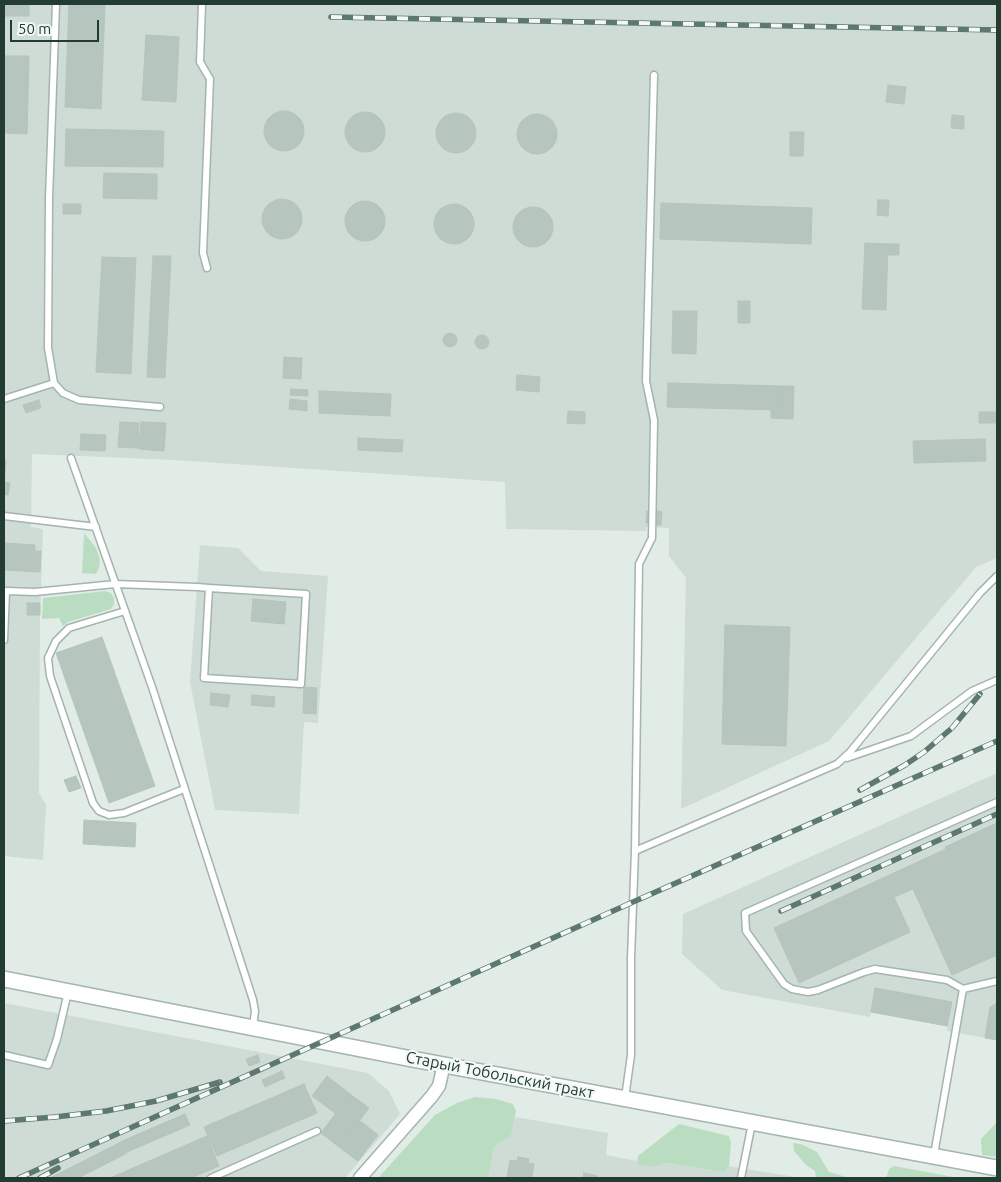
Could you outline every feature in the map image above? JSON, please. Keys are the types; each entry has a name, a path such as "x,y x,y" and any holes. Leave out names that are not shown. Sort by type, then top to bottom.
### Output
{"street":[{"name":"Старый Тобольский тракт","path":"4,979 752,1123 997,1168"},
{"path":"360,1178 432,1096 439,1086 444,1064"}],"lane":[{"path":"56,4 49,198 48,339 50,367 54,383 63,392 79,400 160,407"},
{"path":"202,4 200,62 210,79 203,253 207,268"},
{"path":"625,1098 631,1054 631,958 635,851 639,564 652,538 654,420 646,381 654,75"},
{"path":"4,399 54,383"},
{"path":"71,458 152,686 253,1000 255,1011 253,1028"},
{"path":"4,516 96,527"},
{"path":"844,759 980,592 997,576"},
{"path":"4,640 6,591 35,592 115,584 210,588 306,594 301,684 204,678 210,588"},
{"path":"125,611 69,628 56,641 48,658 50,676 93,803 99,810 109,815 124,813 184,789"},
{"path":"635,851 828,769 844,759 911,736 972,691 997,680"},
{"path":"997,802 744,913 746,931 784,984 792,989 808,992 818,990 864,972 875,970 947,980 963,989 997,981"},
{"path":"933,1156 963,989"},
{"path":"4,1055 48,1065 57,1039 68,992"},
{"path":"741,1178 752,1123"},
{"path":"211,1178 317,1131"}],"shaded area":[{"path":"4,4 997,4 997,558 976,567 829,741 681,809 686,578 669,556 669,528 646,527 646,531 506,529 505,482 173,460 32,454 31,527 43,529 40,615 39,793 46,805 43,860 4,856"},
{"path":"200,545 238,548 261,571 328,576 318,723 304,722 299,814 215,810 190,682"},
{"path":"997,773 997,1040 947,1031 947,1026 871,1012 870,1017 722,990 682,954 683,914"},
{"path":"4,1003 368,1073 389,1091 400,1114 345,1178 4,1178"},
{"path":"515,1117 608,1133 606,1155 637,1161 640,1165 654,1167 665,1163 724,1172 729,1166 801,1178 488,1178 494,1147 511,1136"}],"green space":[{"path":"84,533 96,548 100,560 96,574 82,573"},
{"path":"105,591 111,593 114,598 114,604 111,609 68,622 63,626 59,618 42,619 43,598"},
{"path":"475,1097 496,1099 513,1104 516,1111 511,1136 494,1147 488,1178 378,1178 435,1115 457,1103"},
{"path":"996,1123 997,1157 982,1155 981,1139"},
{"path":"679,1124 729,1136 731,1142 729,1166 724,1172 666,1163 654,1167 639,1165 637,1161 638,1156"},
{"path":"793,1143 801,1144 817,1152 829,1172 850,1178 816,1178 815,1171 806,1165 794,1151"},
{"path":"894,1166 959,1178 886,1178 889,1169"}],"building":[{"path":"4,4 29,4 29,16 4,16"},
{"path":"69,4 105,4 101,109 65,107"},
{"path":"146,35 179,37 176,102 142,100"},
{"path":"4,56 29,56 27,134 4,133"},
{"path":"888,85 906,87 904,104 886,102"},
{"path":"284,111 298,117 304,131 298,145 284,151 270,145 264,131 270,117"},
{"path":"365,112 379,118 385,132 379,146 365,152 351,146 345,132 351,118"},
{"path":"456,113 470,119 476,133 470,147 456,153 442,147 436,133 442,119"},
{"path":"537,114 551,120 557,134 551,148 537,154 523,148 517,134 523,120"},
{"path":"952,115 964,116 964,129 951,128"},
{"path":"66,129 164,131 163,167 65,166"},
{"path":"790,132 804,132 803,156 790,156"},
{"path":"104,173 157,174 157,199 103,198"},
{"path":"282,199 296,205 302,219 296,233 282,239 268,233 262,219 268,205"},
{"path":"878,200 889,200 888,216 877,215"},
{"path":"365,201 379,207 385,221 379,235 365,241 351,235 345,221 351,207"},
{"path":"661,203 812,208 811,244 660,239"},
{"path":"63,204 81,204 81,214 63,214"},
{"path":"454,204 468,210 474,224 468,238 454,244 440,238 434,224 440,210"},
{"path":"533,207 547,213 553,227 547,241 533,247 519,241 513,227 519,213"},
{"path":"865,243 888,244 886,310 862,309"},
{"path":"888,244 899,244 899,255 888,255"},
{"path":"153,256 171,256 165,378 147,377"},
{"path":"102,257 136,258 131,374 96,372"},
{"path":"738,301 750,301 750,323 738,323"},
{"path":"673,311 697,311 696,354 672,353"},
{"path":"447,333 453,333 457,340 453,347 447,347 443,343 443,337"},
{"path":"479,335 485,335 489,342 485,349 479,349 475,345 475,339"},
{"path":"284,357 302,358 301,379 283,378"},
{"path":"517,375 540,377 539,392 516,390"},
{"path":"668,383 779,386 778,410 667,407"},
{"path":"779,386 794,386 793,419 771,418 771,409 778,410"},
{"path":"291,389 308,390 308,396 290,395"},
{"path":"319,391 391,394 390,416 319,413"},
{"path":"290,399 307,401 307,411 289,409"},
{"path":"39,400 41,408 26,413 23,405"},
{"path":"568,411 585,412 585,424 567,423"},
{"path":"979,412 997,412 997,423 979,423"},
{"path":"120,422 139,423 138,448 118,447"},
{"path":"141,422 166,423 164,451 139,449"},
{"path":"81,434 106,435 105,451 80,450"},
{"path":"358,438 403,440 402,452 358,450"},
{"path":"985,439 986,461 914,463 913,441"},
{"path":"4,460 6,461 4,482"},
{"path":"4,482 10,483 8,495 4,494"},
{"path":"647,511 658,511 657,524 646,523"},
{"path":"658,511 662,512 661,525 657,525"},
{"path":"4,543 35,545 35,551 41,551 40,572 4,570"},
{"path":"253,599 286,602 284,624 251,621"},
{"path":"27,603 40,603 40,615 27,615"},
{"path":"725,625 790,627 786,746 722,744"},
{"path":"102,637 155,786 109,803 56,653"},
{"path":"304,687 317,688 316,714 303,713"},
{"path":"211,693 230,695 228,707 210,705"},
{"path":"252,695 275,697 274,707 251,705"},
{"path":"76,776 81,788 69,792 64,780"},
{"path":"84,820 136,823 135,847 83,844"},
{"path":"997,823 997,956 952,975 913,889 894,897 910,932 799,983 774,928 946,849 945,847"},
{"path":"875,988 952,1002 947,1026 871,1012"},
{"path":"997,1003 997,1040 985,1038 990,1007"},
{"path":"258,1055 260,1062 249,1066 246,1059"},
{"path":"282,1071 285,1078 265,1087 262,1080"},
{"path":"327,1076 350,1094 335,1113 312,1096"},
{"path":"304,1084 317,1113 217,1156 204,1127"},
{"path":"350,1094 369,1108 339,1147 321,1133"},
{"path":"185,1114 190,1125 127,1152 122,1141"},
{"path":"359,1120 378,1135 358,1161 339,1147"},
{"path":"207,1136 219,1166 191,1178 110,1178"},
{"path":"121,1142 127,1153 78,1178 50,1178"},
{"path":"518,1157 529,1159 528,1163 534,1164 532,1178 507,1178 510,1160 517,1161"},
{"path":"584,1173 598,1176 597,1178 583,1178"}],"railway":[{"path":"331,17 997,30"},
{"path":"860,790 924,752 952,728 980,694"},
{"path":"19,1178 633,902 997,741"},
{"path":"781,911 997,814"},
{"path":"4,1121 106,1111 156,1101 220,1082"},
{"path":"40,1178 58,1168"}]}
